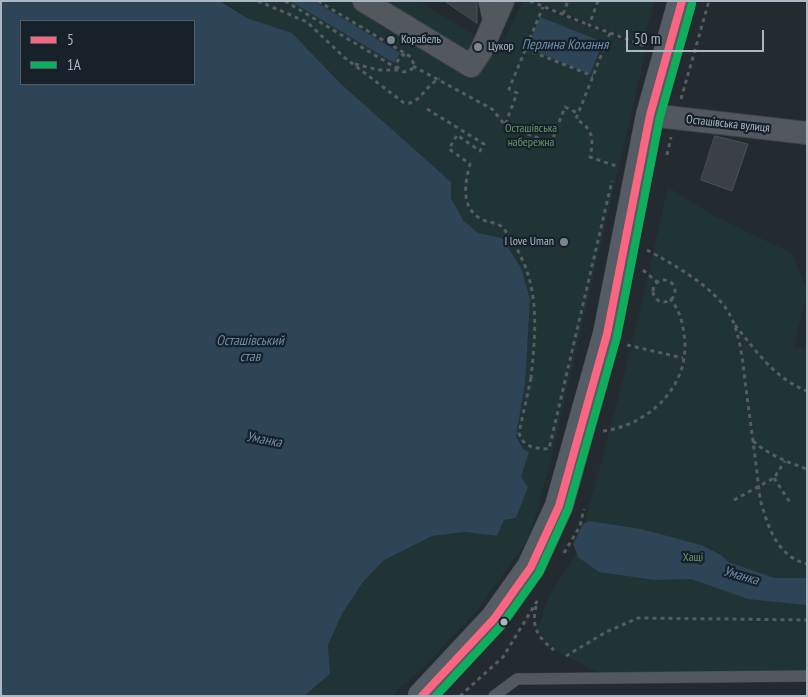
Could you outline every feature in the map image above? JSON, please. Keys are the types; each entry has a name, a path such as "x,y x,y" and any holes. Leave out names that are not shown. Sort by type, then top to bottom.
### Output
{"main road":[{"path":"422,696 499,612 531,567 559,506 608,334 650,115 682,1"}],"street":[{"path":"364,1 471,66 491,30 503,1"},
{"name":"Осташівська вулиця","path":"650,115 807,132"}],"lane":[{"path":"484,1 491,30"},
{"path":"494,696 517,679 807,676"}],"path":[{"path":"258,1 275,10 294,15 307,22 349,61 407,104 414,101 434,81 441,79"},
{"path":"285,1 399,70"},
{"path":"318,1 414,61 409,72 369,69 349,61"},
{"path":"530,1 645,45 643,56"},
{"path":"562,14 568,1"},
{"path":"589,25 598,1"},
{"path":"505,125 517,93 509,89 543,6"},
{"path":"610,33 576,119 586,125 594,139 590,157 616,166"},
{"path":"525,49 593,76"},
{"path":"399,70 396,63 398,58 407,55"},
{"path":"413,66 441,79 492,109 505,125 551,143 565,108 578,113"},
{"path":"427,109 484,144 480,151 457,135 449,149 470,164 465,196 471,208 481,219 502,226 522,257 534,297 535,340 531,378 519,433 526,445 549,449 618,157"},
{"path":"647,250 678,267 720,301 733,323 772,370 790,384 807,391"},
{"path":"642,269 657,282"},
{"path":"664,280 672,284 674,294 663,301 656,298 653,288 657,282 664,280"},
{"path":"603,431 617,429 644,418 666,399 680,374 686,345 681,316 670,298"},
{"path":"733,323 743,370 765,515 780,548 789,557 807,564"},
{"path":"624,344 683,358"},
{"path":"531,378 536,379"},
{"path":"753,440 763,450 807,469"},
{"path":"734,500 774,478 785,461"},
{"path":"774,478 791,504"},
{"path":"537,602 534,628 542,640 554,650"},
{"path":"566,656 606,632 638,618 807,620"}],"green space":[{"name":"Осташівська набережна","path":"224,1 419,1 499,50 523,1 525,1 646,50 550,463 529,538 479,608 433,658 392,696 304,696 330,674 328,645 342,614 363,582 384,560 432,536 465,532 497,536 529,452 523,449 516,436 525,384 530,299 503,238 478,233 463,220 451,198 451,182 340,83 292,33 247,18"},
{"path":"533,1 654,1 642,44"},
{"name":"Хащі","path":"668,187 716,217 792,253 807,291 794,347 807,349 807,671 602,674 554,650 538,630 548,597 577,553 632,346"}],"water":[{"name":"Осташівський став","path":"1,1 220,1 247,18 292,33 340,83 451,182 451,198 463,220 478,233 502,238 521,268 530,299 525,384 516,436 523,449 529,452 521,477 528,487 516,518 504,520 497,536 465,532 432,536 384,560 363,582 342,614 328,645 330,674 304,696 1,696"},
{"path":"290,1 314,1 400,53 394,63"},
{"name":"Перлина Кохання","path":"540,17 603,42 590,74 527,48"},
{"name":"Уманка","path":"589,521 641,529 701,545 721,555 728,562 774,578 807,578 807,605 748,599 691,579 655,580 599,572 578,557 573,544 583,524"}],"building":[{"path":"445,1 477,1 477,23"},
{"path":"715,136 748,144 732,191 701,180"}],"transit line":[{"name":"5","path":"422,696 494,619 531,567 559,506 607,334 650,115 682,1"},
{"name":"1А","path":"436,696 501,626 539,573 568,509 617,337 660,117 692,4"}],"place":[{"name":"Корабель","path":"391,40"},
{"name":"Цукор","path":"478,47"},
{"name":"I love Uman","path":"564,242"}]}
